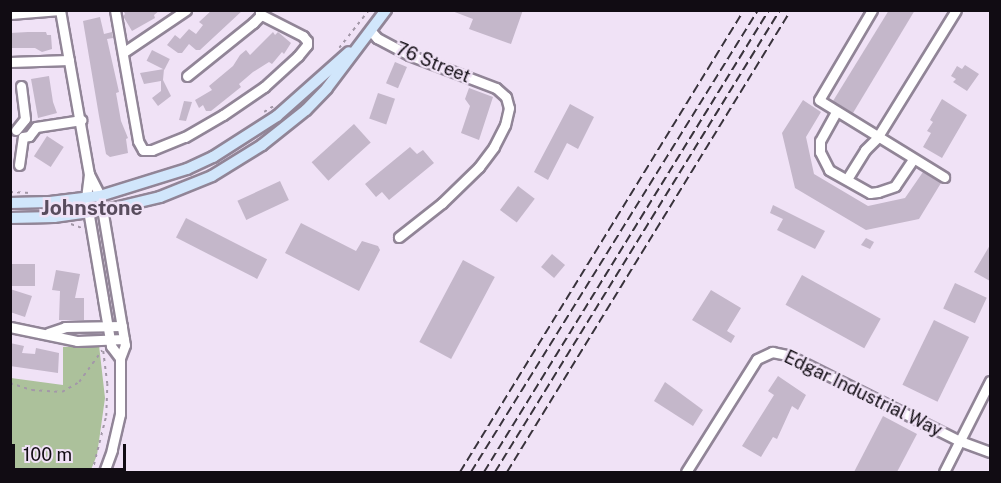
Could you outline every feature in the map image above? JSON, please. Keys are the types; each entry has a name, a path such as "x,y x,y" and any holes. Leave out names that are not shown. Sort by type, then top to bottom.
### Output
{"main road":[{"path":"10,218 103,211 160,197 212,176 262,145 320,96 386,10"},
{"path":"10,203 100,196 187,169 247,137 306,92 366,35"}],"street":[{"path":"10,14 60,10 89,174 86,198 108,327 106,345"},
{"path":"115,10 138,141 143,150 152,150 185,137 223,115 264,87 307,45 307,41 298,32 260,13 187,76"},
{"path":"124,52 186,10"},
{"path":"872,10 819,100 877,138 945,177"},
{"path":"847,179 865,150 877,138 956,10"},
{"name":"76 Street","path":"366,35 500,91 506,97 509,108 505,125 494,147 461,186 399,237"},
{"path":"10,63 69,60"},
{"path":"19,165 17,133 25,119 21,86"},
{"path":"836,112 820,141 820,152 829,170 870,193 878,192 895,186 913,159"},
{"path":"25,119 36,127"},
{"path":"17,133 29,136 36,127 81,120"},
{"path":"89,174 100,196 125,345 120,358 120,414 112,450 104,472"},
{"path":"48,333 65,327 122,326"},
{"path":"10,327 48,333 69,340 106,345 124,339"},
{"path":"106,345 120,358"},
{"name":"Edgar Industrial Way","path":"686,472 757,359 772,352 788,355 960,441"},
{"path":"944,472 990,381"},
{"path":"960,441 990,452"}],"path":[{"path":"333,56 369,10"},
{"path":"262,115 280,101"},
{"path":"10,192 34,193"},
{"path":"10,383 32,390 62,392 79,382 95,356 106,345"},
{"path":"92,472 106,416 106,345"}],"green space":[{"path":"99,345 105,398 97,455 90,472 11,472 11,378 63,385 63,347"}],"building":[{"path":"123,10 160,10 154,15 155,18 132,31 123,16 125,14"},
{"path":"212,10 243,10 200,50 196,50 189,44 182,53 178,53 167,45 175,35 180,39 189,29 196,34 203,25 199,22"},
{"path":"523,10 511,44 469,29 473,19 452,11"},
{"path":"889,10 915,10 853,113 833,101"},
{"path":"100,17 104,34 112,32 113,38 107,39 119,92 116,93 121,121 128,138 126,139 128,153 110,157 106,154 83,21"},
{"path":"46,32 47,35 51,35 52,49 42,52 35,48 10,48 10,33"},
{"path":"273,32 275,35 278,32 291,43 284,54 282,52 272,64 269,62 253,72 239,84 241,87 211,111 206,111 203,105 199,108 195,100 212,90 209,86 233,66 240,55 246,50 250,55"},
{"path":"152,50 170,59 164,70 147,61"},
{"path":"395,62 407,67 398,88 386,83"},
{"path":"965,65 979,74 967,91 953,82 956,79 951,76 957,66 962,69"},
{"path":"164,69 163,80 171,96 158,106 152,98 161,91 161,81 144,84 140,73"},
{"path":"49,76 57,113 38,118 31,79"},
{"path":"469,88 493,97 479,140 461,133 470,106 465,99"},
{"path":"378,93 395,99 386,124 369,119"},
{"path":"942,99 967,115 942,158 923,147 931,133 927,131 933,122 930,120"},
{"path":"803,100 821,112 806,137 814,174 868,206 905,198 923,172 941,183 919,219 866,230 795,188 782,133"},
{"path":"184,101 192,102 186,121 179,120"},
{"path":"570,104 594,117 578,149 567,143 548,180 534,172"},
{"path":"354,124 371,143 328,181 312,162"},
{"path":"47,136 64,147 51,167 34,156"},
{"path":"410,147 417,154 423,150 434,163 389,200 382,192 376,197 365,184"},
{"path":"280,181 289,200 246,220 237,201"},
{"path":"518,186 535,199 517,223 500,210"},
{"path":"773,205 825,231 815,249 777,230 783,219 770,213"},
{"path":"186,218 267,259 257,279 176,238"},
{"path":"301,223 356,251 362,241 378,246 380,250 359,291 285,253"},
{"path":"866,238 874,242 870,249 861,245"},
{"path":"990,245 990,281 974,272"},
{"path":"552,254 565,265 554,278 541,267"},
{"path":"463,260 495,277 451,359 419,342"},
{"path":"12,264 35,264 35,286 12,286"},
{"path":"56,270 80,274 75,298 84,298 84,320 59,320 60,291 52,290"},
{"path":"802,275 881,319 864,348 786,305"},
{"path":"955,283 987,298 975,323 943,308"},
{"path":"10,289 32,296 25,317 10,312"},
{"path":"711,290 741,308 727,331 735,336 731,343 692,320"},
{"path":"934,320 969,337 937,402 902,385"},
{"path":"10,343 24,346 22,353 35,354 36,348 59,353 58,373 10,366"},
{"path":"778,376 806,395 798,410 792,406 777,439 773,437 761,457 742,446 774,395 768,391"},
{"path":"665,382 703,410 693,426 654,401"},
{"path":"883,416 917,434 897,472 854,472"}],"railway":[{"path":"460,472 744,10"},
{"path":"471,472 758,10"},
{"path":"484,472 769,10"},
{"path":"495,472 780,10"},
{"path":"507,472 791,10"}],"district":[{"name":"Johnstone","path":"92,208"}]}
